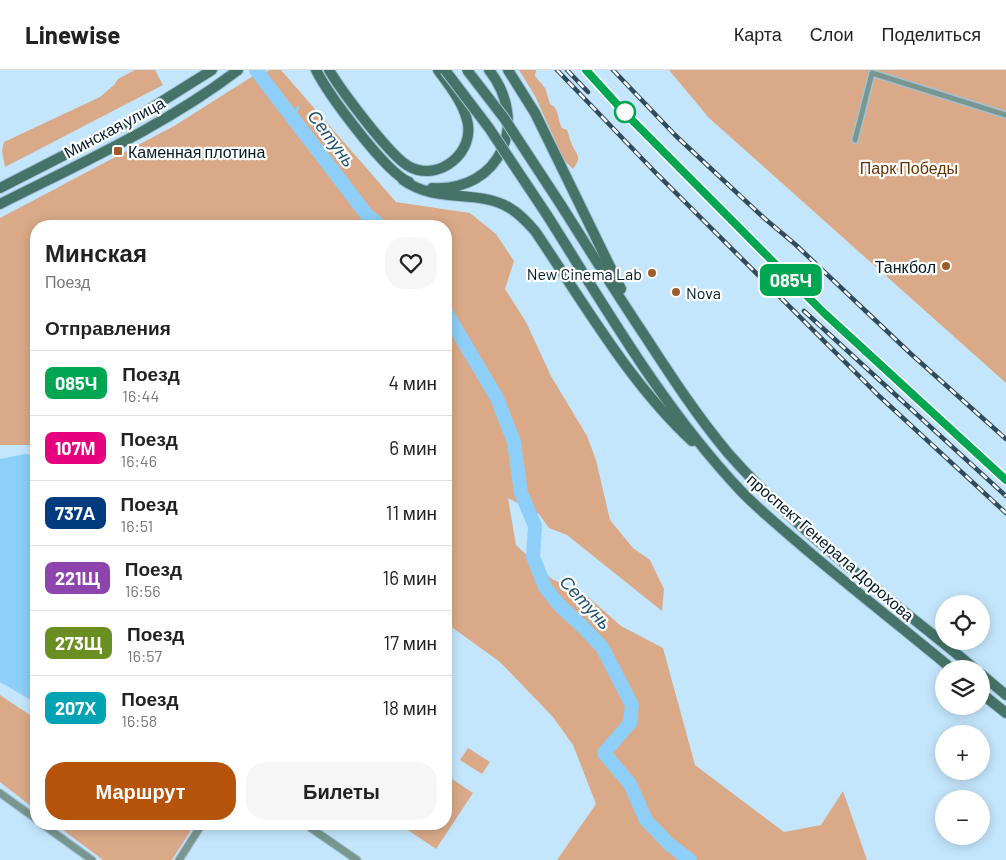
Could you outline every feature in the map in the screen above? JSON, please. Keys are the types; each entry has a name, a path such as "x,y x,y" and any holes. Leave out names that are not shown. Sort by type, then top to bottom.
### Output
{"main road":[{"name":"Минская улица","path":"0,188 129,122 212,70"},
{"name":"Минская улица","path":"0,204 145,130 238,70"},
{"path":"316,70 329,91 376,153 403,180 419,189 436,194 478,198 498,203 511,209 525,220 535,231 647,392 679,428 715,462"},
{"path":"329,70 381,139 402,162 415,170 437,170 450,164 460,154 466,141 467,120 460,104 438,70"},
{"name":"проспект Генерала Дорохова","path":"445,70 490,128 637,358 665,398 715,462 763,513 844,582 941,660"},
{"name":"проспект Генерала Дорохова","path":"466,70 504,118 704,424 770,498 855,573 964,660"},
{"path":"403,180 424,187 453,188 479,177 493,164 506,140 509,121 504,94 489,70"},
{"path":"508,70 535,113 644,334"},
{"path":"990,681 1006,694"},
{"path":"990,700 1006,713"}],"street":[{"path":"855,140 872,74 1006,116"},
{"path":"0,793 30,815"},
{"path":"50,830 92,860"},
{"path":"179,860 198,830"},
{"path":"314,830 357,860"}],"green space":[{"path":"135,70 155,70 163,85 5,167 2,151 4,142 100,97 118,79"},
{"path":"271,70 281,70 396,202 470,213 496,234 514,261 505,289 526,322 551,376 587,436 596,460 610,520 633,548 650,560 664,589 662,611 567,535 549,528 539,514 508,498 516,545 552,579 587,596 621,626 663,648 695,765 784,832 821,825 843,791 867,860 557,860 596,804 573,745 553,717 500,662 452,627 452,220 30,220 30,445 0,445 0,218 174,126 253,76"},
{"path":"519,70 536,70 535,76 545,88 550,104 557,111 560,125 567,130 578,155 578,161 573,169 564,160 535,96"},
{"name":"Парк Победы","path":"669,70 1006,70 1006,383 709,118"},
{"path":"0,695 30,715 30,805 0,782"},
{"path":"468,748 490,762 482,774 460,760"},
{"path":"452,779 473,793 452,825"},
{"path":"63,830 191,830 172,860 103,860"},
{"path":"408,830 449,830 436,849"}],"water":[{"path":"25,454 30,455 30,700 0,682 0,459"}],"waterway":[{"name":"Сетунь","path":"256,70 367,215 373,220"},
{"path":"294,119 298,107"},
{"name":"Сетунь","path":"452,322 497,398 514,442 521,493 535,526 533,557 545,587 559,605 602,647 632,705 630,723 604,753 630,784 646,820 669,844 690,860"}],"railway":[{"path":"557,70 653,170 878,395 1006,513"},
{"path":"567,70 588,92"},
{"path":"586,70 624,112 823,312 1006,480"},
{"path":"613,70 676,136 764,218 796,245 911,354 1006,439"},
{"path":"804,311 1006,496"}],"train":[{"name":"085Ч","path":"586,70 624,112 787,277 855,343 1006,480"}],"place":[{"name":"Каменная плотина","path":"118,151"},
{"name":"Танкбол","path":"946,266"},
{"name":"New Cinema Lab","path":"652,273"},
{"name":"Nova","path":"676,292"}]}
